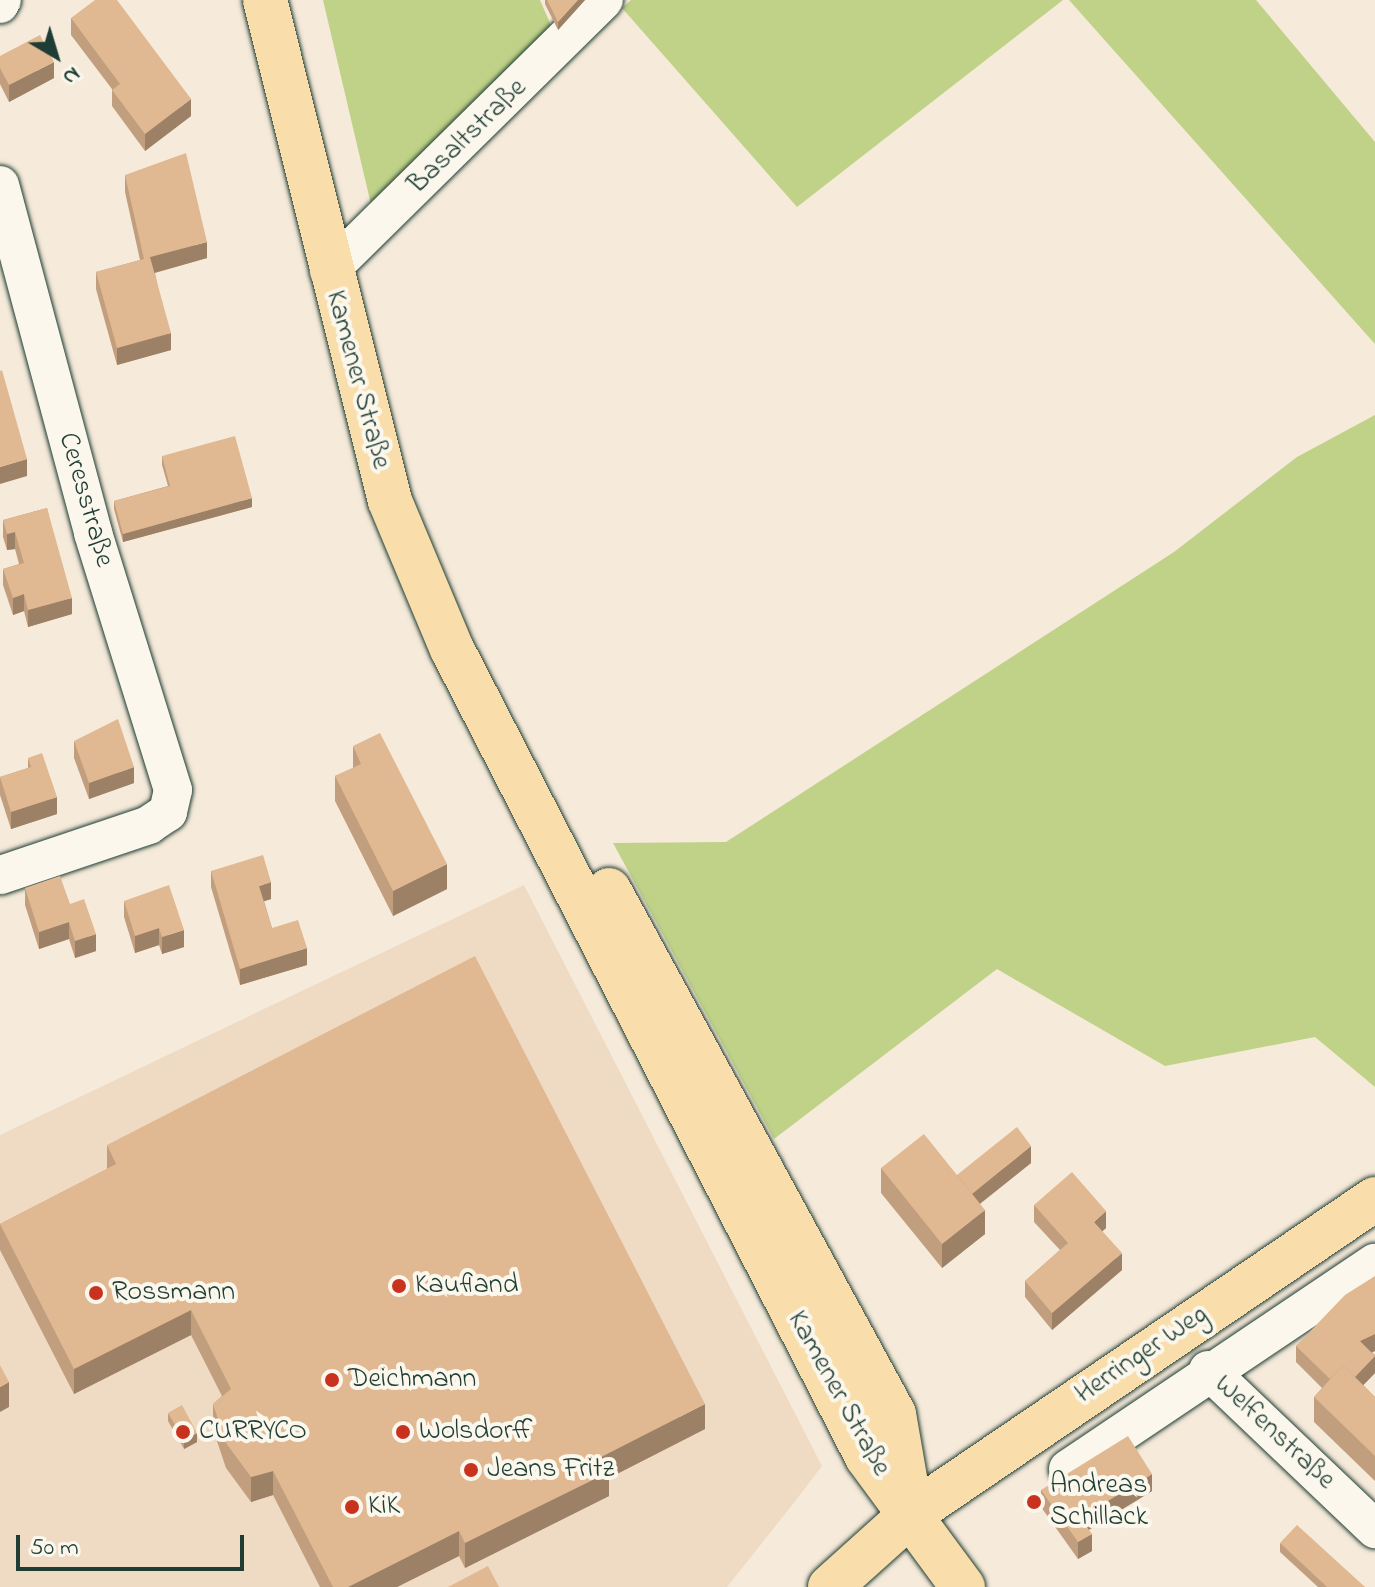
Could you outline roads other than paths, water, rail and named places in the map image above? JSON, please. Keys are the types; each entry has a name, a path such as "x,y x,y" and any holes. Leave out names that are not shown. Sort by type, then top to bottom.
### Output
{"main road":[{"name":"Kamener Straße","path":"265,0 329,271 390,501 452,649 861,1444 963,1587"},
{"name":"Herringer Weg","path":"830,1587 911,1514 1375,1199"}],"street":[{"name":"Basaltstraße","path":"329,271 604,0"},
{"name":"Ceresstraße","path":"0,185 93,533 173,790 168,812 0,875"},
{"name":"Herringer Weg","path":"1068,1469 1208,1370 1375,1263"},
{"name":"Welfenstraße","path":"1208,1370 1375,1529"}],"place":[{"name":"Kaufland","path":"399,1286"},
{"name":"Rossmann","path":"96,1293"},
{"name":"Deichmann","path":"332,1380"},
{"name":"CURRYCO","path":"183,1432"},
{"name":"Wolsdorff","path":"403,1432"},
{"name":"Jeans Fritz","path":"471,1470"},
{"name":"Andreas Schillack","path":"1034,1502"},
{"name":"KiK","path":"352,1507"}]}
